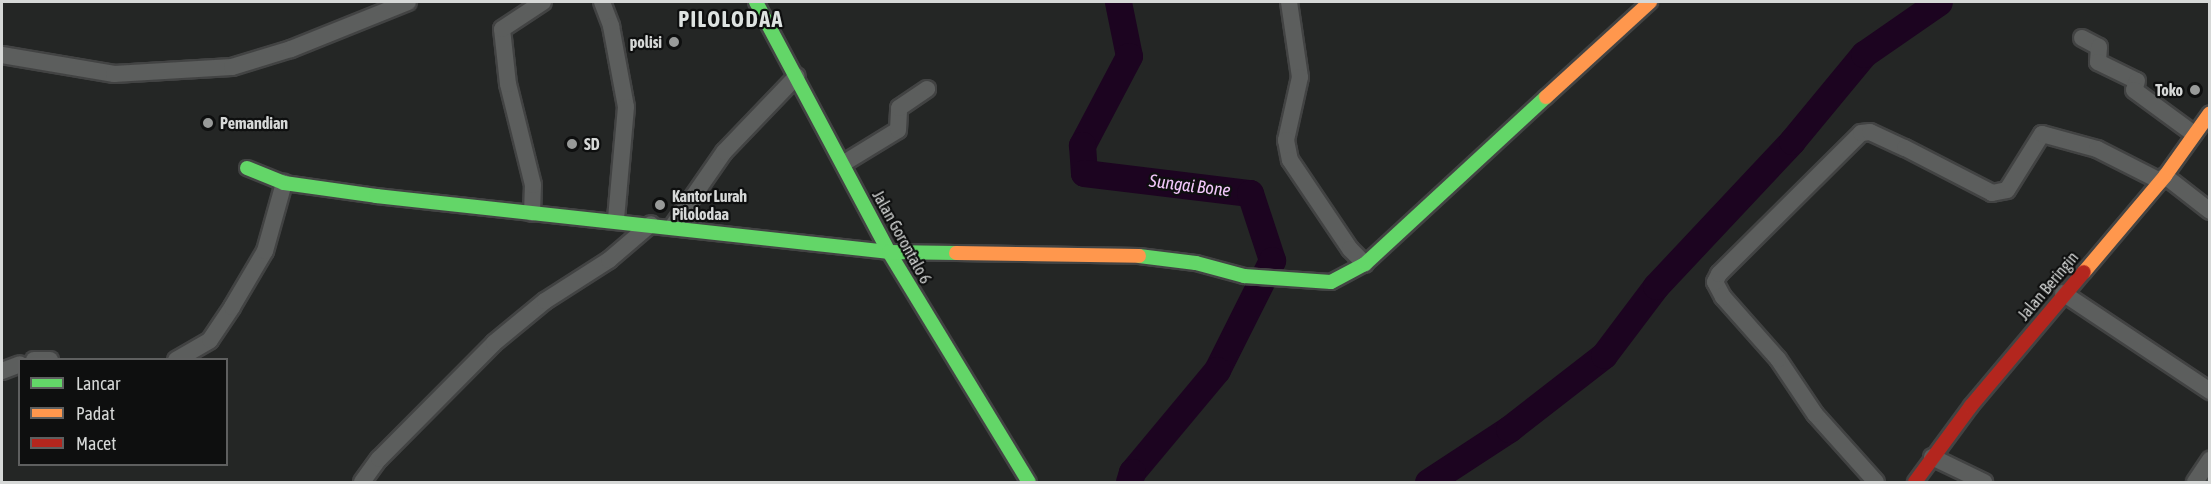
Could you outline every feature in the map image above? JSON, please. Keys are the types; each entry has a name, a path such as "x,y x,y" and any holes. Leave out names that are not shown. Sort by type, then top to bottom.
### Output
{"street":[{"path":"2,55 114,74 232,67 291,49 408,2"},
{"path":"532,213 533,185 508,84 501,29 543,2"},
{"path":"602,2 614,38 626,107 616,219"},
{"name":"Jalan Gorontalo 6","path":"756,2 844,163 889,252 1029,483"},
{"path":"1289,2 1300,77 1286,140 1290,160 1303,184 1350,249 1365,264"},
{"path":"247,168 284,183 532,213 616,219 889,252 1131,255 1196,263 1244,276 1330,282 1365,264 1650,2"},
{"path":"2082,38 2099,47 2098,62 2137,81 2134,90 2194,134"},
{"path":"672,227 724,152 797,76"},
{"path":"844,163 898,130 899,108 927,89"},
{"name":"Jalan Beringin","path":"1915,483 1932,457 2063,293 2162,178 2210,113"},
{"path":"1876,483 1815,414 1778,359 1723,297 1715,282 1719,274 1861,133 1870,132 1992,193 2002,194 2007,190 2042,134 2097,149 2162,178 2210,212"},
{"path":"179,358 210,340 232,307 265,251 284,183"},
{"path":"362,483 379,459 494,343 545,301 609,260 651,224"},
{"path":"2063,293 2210,392"},
{"path":"2,371 18,365"},
{"path":"1932,457 1984,483"},
{"path":"2195,483 2210,460"}],"waterway":[{"name":"Sungai Bone","path":"1118,2 1129,56 1082,145 1084,173 1250,193 1272,260 1217,370 1132,472 1129,482"},
{"path":"1428,482 1509,429 1604,355 1656,286 1792,141 1864,54 1939,2"}],"traffic: fast":[{"path":"756,2 889,252 1029,482"},
{"path":"1139,256 1196,263 1244,276 1331,282 1365,264 1546,97"},
{"path":"247,168 284,183 376,196 889,252 956,253"}],"traffic: slow":[{"path":"1546,97 1650,2"},
{"path":"2084,272 2165,176 2210,113"},
{"path":"956,253 1139,256"}],"traffic: jam":[{"path":"1915,482 1971,406 2084,272"}],"place":[{"name":"polisi","path":"674,42"},
{"name":"Toko","path":"2195,90"},
{"name":"Pemandian","path":"208,123"},
{"name":"SD","path":"572,144"},
{"name":"Kantor Lurah Pilolodaa","path":"660,205"}],"district":[{"name":"PILOLODAA","path":"731,20"}]}
